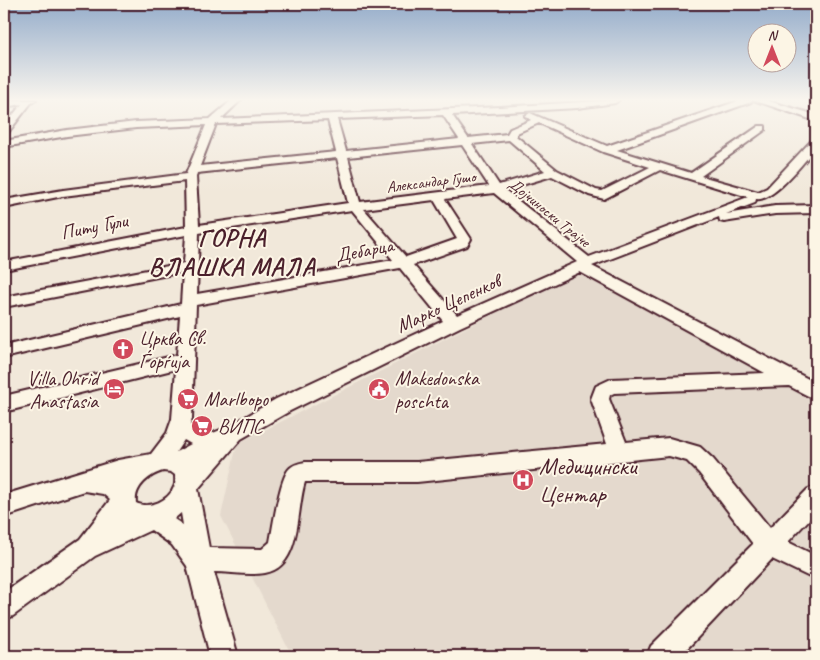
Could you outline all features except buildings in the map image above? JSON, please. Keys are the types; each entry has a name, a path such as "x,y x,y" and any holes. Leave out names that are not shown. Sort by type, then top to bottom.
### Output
{"street":[{"path":"4,144 88,131"},
{"path":"166,463 175,438 184,425 184,360 193,230 191,173 208,131"},
{"path":"335,131 355,206 454,322"},
{"name":"Дојчиноски Трајче","path":"457,131 496,189 583,264"},
{"path":"513,131 512,137 554,172 598,196 608,193 660,166"},
{"path":"563,131 607,150 763,199 816,207"},
{"path":"607,150 661,131"},
{"path":"692,177 758,131"},
{"name":"Питу Гули","path":"4,204 191,173 512,137"},
{"path":"685,226 763,199 815,146"},
{"name":"Александар Гушо","path":"193,230 355,206 496,189 554,172"},
{"name":"Дебарца","path":"189,304 404,263 462,243 464,238 438,197"},
{"path":"685,226 763,199"},
{"name":"Марко Цепенков","path":"237,432 283,405 454,322 583,264 685,226"},
{"name":"Питу Гули","path":"4,266 193,230"},
{"path":"583,264 816,392"},
{"path":"4,302 191,266"},
{"path":"4,352 189,304"},
{"path":"4,404 184,360"},
{"path":"620,452 600,400 602,391 612,386 792,379"},
{"path":"184,425 203,440 214,442"},
{"path":"87,548 124,502 128,487 137,474 237,432"},
{"path":"4,607 87,548 170,508 178,501 187,486 237,432"},
{"path":"198,560 265,561 276,554 281,546 294,480 298,474 305,472 417,472 669,447 693,454 706,466 769,546 816,568"},
{"path":"4,506 130,466 166,463 186,471 196,532 198,560 224,656"},
{"path":"83,482 104,483 118,492 127,510 133,515 142,518 153,517 180,537 198,560"},
{"path":"661,656 816,498"}],"shaded area":[{"name":"Медицински Центар","path":"582,269 816,392 816,656 292,656 221,516 237,444"}],"place":[{"name":"Црква Св. Ѓoрѓијa","path":"123,349"},
{"name":"Villa Ohrid Anastasia","path":"114,389"},
{"name":"Makedonska poschta","path":"379,389"},
{"name":"Marlbopo","path":"188,399"},
{"name":"ВИПС","path":"202,426"},
{"name":"Медицински Центар","path":"523,480"}],"district":[{"name":"ГОРНА ВЛАШКА МАЛА","path":"232,252"}]}
